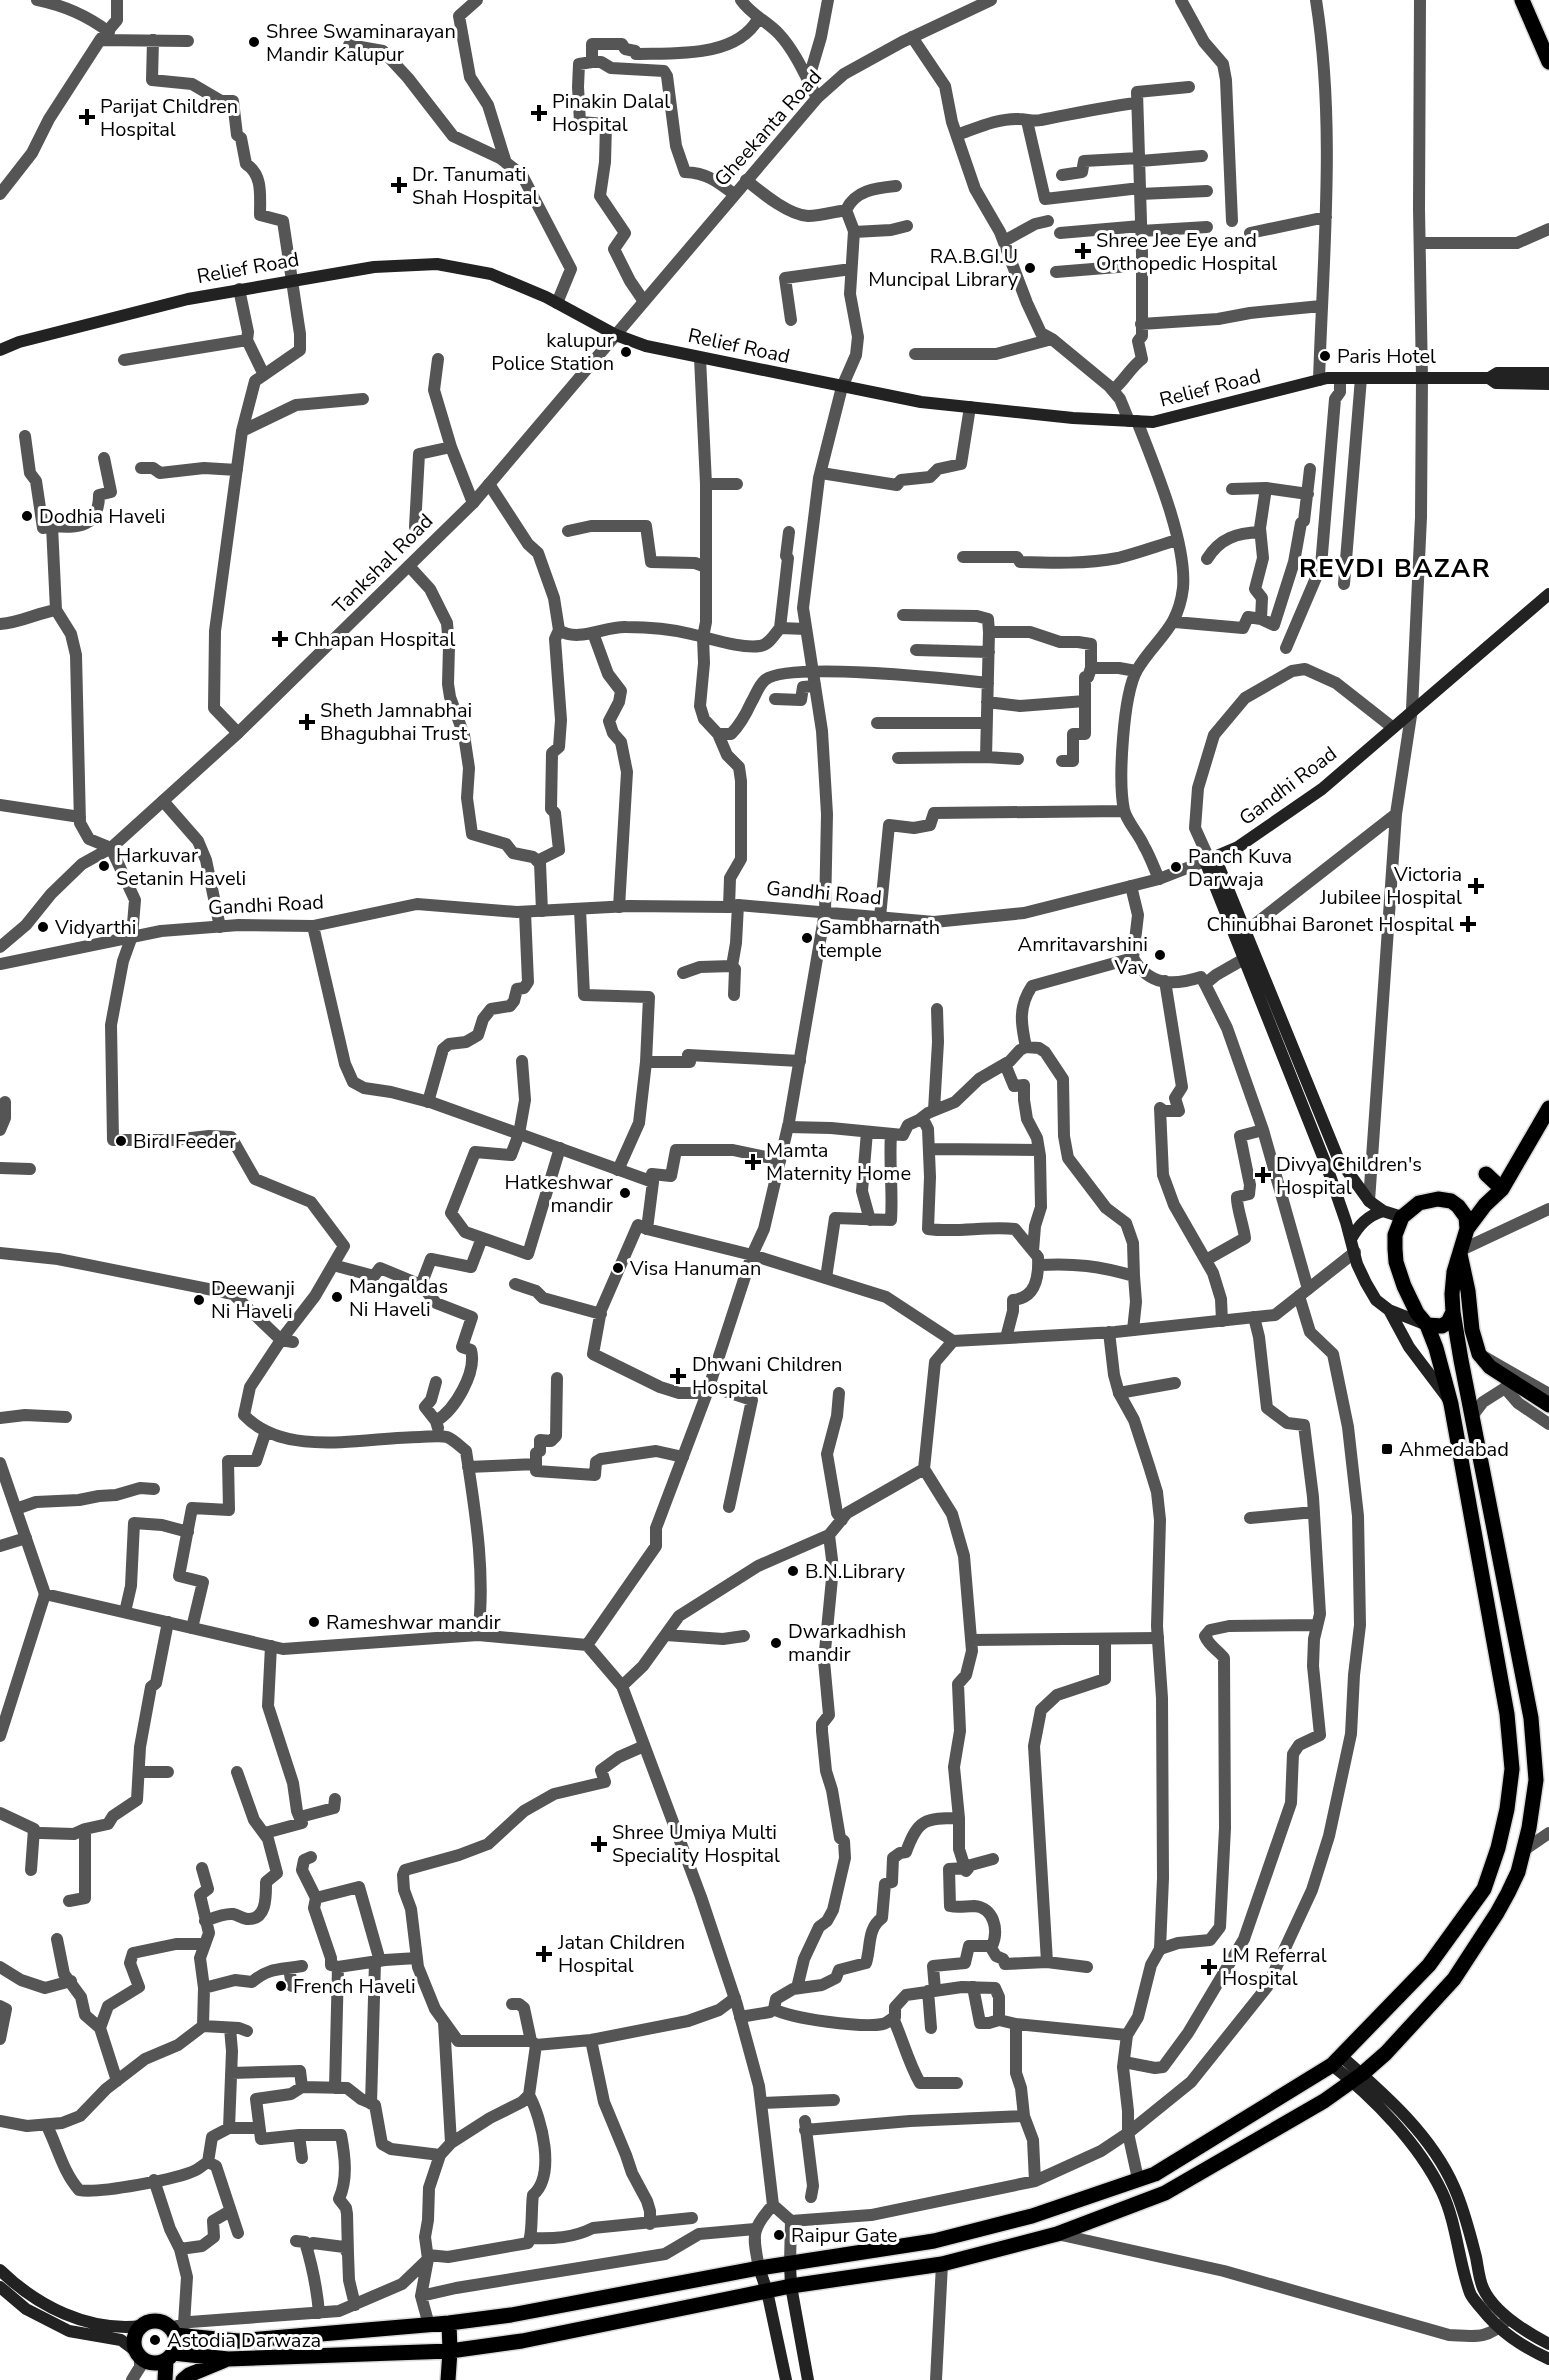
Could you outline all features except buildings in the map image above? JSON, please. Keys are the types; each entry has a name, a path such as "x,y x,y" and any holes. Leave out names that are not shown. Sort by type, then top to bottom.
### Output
{"main road":[{"path":"1522,0 1549,62"},
{"name":"Relief Road","path":"0,350 19,342 188,299 374,267 437,264 491,274 557,303 616,335 646,346 921,402 970,407 1153,422 1319,380 1489,378 1497,373 1549,373"},
{"name":"Relief Road","path":"1489,378 1496,383 1549,384"},
{"name":"Gandhi Road","path":"1209,859 1238,847 1322,789 1549,594"},
{"path":"1209,859 1245,932 1338,1158 1369,1201 1383,1211 1402,1217"},
{"path":"1209,859 1244,959 1326,1167 1366,1283 1376,1300 1389,1310 1427,1325 1442,1326 1448,1322 1453,1312"},
{"path":"0,2287 26,2309 69,2331 121,2340 149,2362 169,2357 228,2359 450,2351 522,2341 767,2290 942,2264 1057,2234 1165,2193 1324,2101 1357,2078 1386,2052 1454,1979 1497,1913 1518,1872 1529,1828 1536,1780 1531,1718 1461,1360 1452,1294 1459,1251 1467,1229 1485,1205 1502,1189 1549,1108"},
{"path":"1485,1174 1502,1189"},
{"path":"0,2270 33,2298 73,2319 124,2328 159,2321 177,2329 238,2341 449,2324 511,2315 759,2268 934,2241 1032,2216 1155,2174 1336,2060 1429,1965 1484,1889 1498,1848 1507,1809 1512,1769 1507,1714 1451,1404 1436,1348 1427,1325 1412,1302 1396,1262 1395,1235 1402,1217 1419,1203 1438,1199 1451,1201 1466,1217 1467,1229"},
{"path":"1351,1239 1366,1219 1383,1211"},
{"path":"1459,1251 1468,1291 1472,1330 1481,1362"},
{"path":"1389,1310 1409,1347 1451,1404"},
{"path":"1436,1348 1461,1360 1481,1362 1510,1385 1549,1405"},
{"path":"1336,2060 1395,2105 1423,2138 1454,2186 1470,2232 1483,2289 1509,2318 1525,2331 1549,2344"},
{"path":"1357,2078 1419,2154 1442,2192 1457,2236 1471,2295 1499,2328 1516,2342 1549,2359"},
{"path":"790,2264 791,2286 808,2380"},
{"path":"759,2268 767,2290 786,2380"},
{"path":"448,2380 449,2324"},
{"path":"138,2354 134,2340 141,2326"},
{"path":"165,2380 169,2357 176,2345 177,2329"},
{"path":"183,2380 189,2375 228,2359"}],"street":[{"path":"37,0 63,5 90,18 105,36 188,41"},
{"path":"0,194 32,153 49,119 117,20 117,0"},
{"path":"477,0 459,16 470,77 488,105 507,163"},
{"path":"741,0 758,18 778,33 817,98"},
{"path":"808,81 821,38 828,0"},
{"name":"Gheekanta Road","path":"616,335 643,300 817,98 844,74 912,37 991,0"},
{"path":"1180,0 1204,42 1222,64 1226,80 1232,221"},
{"path":"1316,0 1327,134 1319,380"},
{"path":"1369,1201 1396,814 1412,710 1421,517 1420,0"},
{"path":"592,62 592,44 622,44 625,49 635,51 636,54 685,53 713,48 733,41 754,26 758,18"},
{"path":"912,37 945,86 957,135 975,189 1004,242 1041,333 1052,339 1113,390 1133,421 1160,482 1184,567 1182,590 1174,622 1136,671 1126,715 1122,749 1124,811 1145,847 1159,879"},
{"path":"153,40 152,80 192,84 221,101 233,101 237,135 241,138 246,164 255,170 260,187 260,215 283,221 291,261 291,280 300,334 300,350 255,381 242,431 215,631 214,708 238,733"},
{"path":"349,45 383,51 408,78 453,136 507,163 522,176 571,270 557,303"},
{"path":"643,300 630,281 614,249 625,233 600,196 605,162 606,124 580,122 579,64 601,62 611,68 664,71 667,76 676,146 684,172 701,173 717,181 734,194"},
{"path":"1113,390 1128,377 1130,369 1142,359 1138,341 1142,336 1142,265 1137,92 1189,87"},
{"path":"957,135 1006,120 1022,118 1027,121 1039,121 1086,110 1137,103"},
{"path":"1027,121 1045,199 1140,191 1207,191"},
{"path":"1062,176 1082,172 1084,160 1202,156"},
{"path":"746,180 773,201 795,213 807,216 846,210"},
{"path":"587,1645 656,1546 656,1528 708,1390 752,1255 764,1228 788,1127 825,912 827,814 822,730 803,608 821,473 842,387 856,355 858,338 851,307 854,232 846,210 851,199 862,193 896,186"},
{"path":"1250,233 1326,217"},
{"path":"1004,242 1035,224 1048,221"},
{"path":"854,232 891,230 908,226"},
{"path":"1060,233 1207,227"},
{"path":"1420,243 1517,243 1549,229"},
{"path":"1056,272 1142,265"},
{"path":"791,320 785,278 851,270"},
{"path":"239,289 248,332 247,340 264,375"},
{"path":"1141,324 1218,319 1250,313 1321,306"},
{"name":"Tankshal Road","path":"0,947 26,925 51,894 82,864 111,848 238,733 410,566 489,484 616,335"},
{"path":"915,354 996,354 1052,339"},
{"path":"124,360 247,340"},
{"path":"438,358 434,390 451,447 472,503"},
{"path":"700,358 706,484 704,663 700,706 704,719 718,734 727,755 739,767 741,781 741,860 730,878 736,943 732,966 735,969 734,996"},
{"path":"1286,648 1321,566 1335,399 1340,392 1340,378"},
{"path":"1344,584 1361,378"},
{"path":"242,431 297,405 363,399"},
{"path":"821,473 897,485 901,480 930,477 938,469 961,465 970,407"},
{"path":"25,436 30,473 36,481 43,528 52,526 76,528 92,519 99,509 99,495 111,492 104,458"},
{"path":"415,527 419,454 451,447"},
{"path":"141,468 153,468 160,473 204,468 237,470"},
{"path":"1174,622 1243,628 1248,617 1261,619 1274,625 1294,562 1301,523 1304,521 1310,469"},
{"path":"489,484 528,544 538,553 554,598 559,630 555,639 561,720 559,747 552,753 551,809 555,813 559,850 537,861"},
{"path":"706,484 737,484"},
{"path":"1232,489 1266,488 1308,494"},
{"path":"1261,619 1262,598 1255,589 1263,558 1260,532 1266,488"},
{"path":"52,526 56,610 71,634 76,655 82,829 89,839 111,848 135,900 132,936 123,961 111,1025 113,1140 231,1137 255,1179 310,1202 344,1246 287,1341 250,1387 244,1414 255,1427 297,1442 357,1442 394,1437 448,1437 466,1451 474,1495 481,1609 478,1635"},
{"path":"568,531 591,526 645,526 651,562 695,564 706,567"},
{"path":"559,630 565,635 625,627 690,633 759,646 768,643 780,628 789,532"},
{"path":"1207,559 1223,541 1240,533 1260,532"},
{"path":"963,557 1017,557 1020,562 1050,563 1090,561 1116,558 1177,540"},
{"path":"410,566 430,589 447,623 448,684 450,697 464,735 469,768 467,798 472,834 506,844 513,853 533,857 540,863 542,911"},
{"path":"0,624 12,623 56,610"},
{"path":"903,615 978,616 988,619 987,757"},
{"path":"780,628 806,629"},
{"path":"989,632 1030,632 1060,642 1091,644 1091,668 1088,677 1085,677 1085,734 1073,734 1073,761 1062,761"},
{"path":"593,633 608,674 621,691 620,702 609,721 613,733 621,742 627,772 619,908"},
{"path":"916,650 989,651"},
{"path":"1091,668 1119,668 1136,671"},
{"path":"1209,859 1195,828 1198,788 1214,735 1245,698 1292,671 1305,669 1336,683 1392,727"},
{"path":"718,734 731,734 764,681 774,674 813,671 988,683"},
{"path":"775,699 801,699 803,687 815,686"},
{"path":"987,702 1020,706 1085,701"},
{"path":"877,723 987,723"},
{"path":"898,758 1018,759"},
{"path":"163,801 198,841 206,860 220,927"},
{"path":"0,805 80,817"},
{"path":"880,917 889,825 914,828 930,825 934,813 1124,811"},
{"path":"1245,932 1396,814"},
{"name":"Gandhi Road","path":"0,964 161,931 220,927 313,926 417,904 525,912 733,906 934,922 1024,913 1159,879 1209,859"},
{"path":"45,1594 283,1649 478,1635 587,1645 622,1686 701,1897 735,1998 762,2103 773,2205 791,2221 871,2215 1035,2181 1101,2151 1128,2133 1191,2082 1267,1987 1312,1890 1329,1836 1351,1734 1354,1675 1360,1625 1358,1516 1348,1427 1333,1354 1319,1338 1310,1332 1304,1293 1263,1130 1227,1028 1201,977 1183,982 1148,977 1133,958 1138,915 1131,886"},
{"path":"580,909 584,995 649,997 646,1062 639,1123 618,1170"},
{"path":"428,1102 443,1049 449,1044 466,1042 478,1035 483,1019 491,1009 510,1006 517,989 524,988 528,982 525,912"},
{"path":"313,926 345,1064 353,1082 364,1088 391,1092 428,1102 650,1181"},
{"path":"1026,1047 1021,1024 1023,999 1032,986 1133,958"},
{"path":"1205,984 1244,959"},
{"path":"683,973 700,967 732,966"},
{"path":"1165,981 1182,1087 1175,1098 1179,1111 1164,1111 1160,1108 1161,1165 1174,1205 1206,1260 1219,1293 1222,1321"},
{"path":"934,1110 938,1042 937,1009"},
{"path":"788,1127 831,1128 903,1135 908,1125 934,1110 955,1102 979,1079 1005,1064 1026,1047 1039,1048 1045,1052 1063,1079 1064,1136 1068,1158 1106,1208 1126,1222 1132,1243 1136,1302 1133,1330"},
{"path":"646,1062 690,1062 688,1055 800,1061"},
{"path":"522,1061 525,1100 519,1134 511,1155 475,1152 451,1213 465,1232 528,1254 560,1148"},
{"path":"1005,1064 1014,1086 1024,1084 1024,1100 1028,1119 1037,1137 1039,1150 1041,1208 1035,1226 1033,1251"},
{"path":"0,1130 5,1118 4,1102"},
{"path":"919,1120 925,1123 928,1129 930,1221 928,1229 942,1231 989,1227 1015,1229 1038,1257 1039,1265 1031,1294 1024,1299 1013,1300 1013,1311 1006,1338"},
{"path":"1206,1260 1245,1238 1242,1214 1237,1202 1238,1197 1249,1194 1250,1185 1240,1136 1263,1130"},
{"path":"867,1132 862,1191 870,1220"},
{"path":"826,1278 835,1218 891,1220 892,1196 889,1161 891,1134"},
{"path":"929,1149 1039,1150"},
{"path":"647,1229 652,1174 671,1176 676,1150 733,1150 780,1160"},
{"path":"0,1168 30,1169"},
{"path":"1459,1251 1549,1209"},
{"path":"729,1507 752,1400 708,1390 679,1393 660,1387 593,1354 601,1314 638,1225 752,1255 886,1297 953,1341 1109,1332 1275,1315 1354,1252"},
{"path":"421,1285 431,1259 471,1267 482,1238"},
{"path":"0,1253 58,1259 232,1294 287,1341"},
{"path":"1039,1265 1074,1263 1134,1276"},
{"path":"333,1265 374,1276 380,1268 421,1285 436,1303 472,1317 462,1347 471,1350 473,1358 466,1381 457,1402 445,1416 436,1421"},
{"path":"515,1284 536,1291 543,1298 601,1314"},
{"path":"1124,2062 1155,2068 1162,2067 1188,2033 1244,1939 1291,1803 1293,1754 1299,1745 1320,1735 1312,1666 1320,1614 1314,1512 1304,1425 1287,1422 1267,1408 1259,1338 1254,1317"},
{"path":"1109,1332 1114,1375 1119,1393 1134,1420 1157,1492 1160,1520 1158,1638 1162,1709 1163,1878 1160,1949 1151,1965 1138,2017 1127,2035 1124,2062 1128,2133 1138,2179"},
{"path":"953,1341 935,1362 924,1469 952,1514 964,1556 972,1651 966,1675 958,1684 960,1731 954,1767 959,1818 959,1849 965,1868"},
{"path":"1481,1362 1549,1394"},
{"path":"557,1377 556,1436 551,1441 540,1440 536,1471 595,1475 596,1462 601,1459 656,1451 683,1457"},
{"path":"436,1382 431,1400 425,1407 436,1421 440,1437"},
{"path":"1119,1393 1175,1383"},
{"path":"1472,1416 1483,1402 1510,1385 1518,1403 1549,1424"},
{"path":"839,1393 837,1416 827,1454 837,1513 842,1520"},
{"path":"0,1418 25,1415 66,1417"},
{"path":"192,1628 203,1582 179,1576 192,1508 229,1510 228,1461 256,1461 267,1431"},
{"path":"0,1463 45,1594 0,1736"},
{"path":"468,1467 536,1464"},
{"path":"622,1686 643,1665 679,1616 697,1603 758,1566 829,1535 847,1513 924,1469"},
{"path":"16,1509 36,1502 79,1500 116,1495 140,1488 153,1489"},
{"path":"1250,1518 1314,1512"},
{"path":"125,1612 131,1586 134,1523 162,1525 188,1532"},
{"path":"797,1988 804,1959 819,1927 827,1921 832,1910 845,1858 844,1841 840,1838 837,1827 832,1790 826,1771 822,1725 829,1715 824,1661 833,1568 829,1535"},
{"path":"0,1546 26,1538"},
{"path":"40,1833 74,1834 108,1824 113,1816 137,1800 140,1747 151,1688 156,1683 168,1622"},
{"path":"1160,1949 1178,1943 1210,1940 1220,1927 1225,1828 1224,1658 1204,1636 1210,1630 1229,1626 1317,1625"},
{"path":"666,1635 723,1639 744,1636"},
{"path":"971,1640 1158,1638"},
{"path":"1047,1962 1034,1746 1041,1710 1057,1695 1105,1679 1105,1639"},
{"path":"264,1833 302,1823 268,1706 271,1646"},
{"path":"644,1746 619,1757 601,1770 604,1782 585,1788 564,1790 539,1801 524,1811 488,1844 459,1855 405,1870 404,1890 411,1909 417,1958 435,2009 458,2041 534,2043 591,2040 688,2021 719,2010 735,1998"},
{"path":"139,1772 168,1772"},
{"path":"205,1921 234,1914 245,1919 255,1918 264,1910 267,1898 266,1882 277,1873 264,1833 254,1820 237,1772"},
{"path":"300,1817 334,1808 335,1799"},
{"path":"0,1813 33,1829 31,1870"},
{"path":"774,2009 776,1999 793,1989 822,1985 837,1978 839,1970 866,1963 871,1948 871,1933 876,1922 882,1918 885,1884 892,1882 893,1858 900,1852 906,1852 920,1824 943,1818 959,1818"},
{"path":"69,1901 85,1898 85,1829"},
{"path":"1524,1850 1549,1833"},
{"path":"311,1857 304,1860 302,1870 316,1898 314,1908 331,1958 331,1965 338,1968 378,1961 417,1958"},
{"path":"931,2028 933,1966 965,1963 969,1946 992,1946 995,1940 993,1917 976,1906 950,1906 949,1869 965,1868 966,1871 971,1865 993,1859"},
{"path":"202,1868 208,1889 200,1895 209,1933 200,1958 204,1988 202,2026"},
{"path":"316,1898 359,1887 378,1961 371,2103"},
{"path":"57,1939 63,1974 81,1997 85,2015 100,2028 117,2081"},
{"path":"100,2028 108,2006 139,1987 130,1963 133,1953 176,1944 205,1944"},
{"path":"990,1946 1005,1964 1047,1962 1087,1967"},
{"path":"204,1988 236,1980 252,1982 264,1972 277,1968 302,1966"},
{"path":"0,1967 21,1980 45,1988 71,1982"},
{"path":"289,1968 292,1986"},
{"path":"335,2088 338,1968"},
{"path":"973,1987 980,2023 999,2020 1016,2024 1127,2035"},
{"path":"774,2009 781,2013 810,2019 851,2024 884,2024 895,2017 895,2007 906,1995 932,1990 995,1988 999,1997 999,2020"},
{"path":"154,2180 170,2229 180,2249 187,2277 177,2329 339,2312 402,2284 428,2257 448,2257 528,2243 531,2238 532,2195 540,2189 545,2176 545,2166 540,2120 529,2095 534,2043 524,2008 519,2004 512,2004"},
{"path":"0,2006 6,2009 0,2039"},
{"path":"740,2017 762,2014 774,2009"},
{"path":"893,2018 902,2037 906,2054 920,2083 957,2083"},
{"path":"444,2019 451,2143"},
{"path":"1016,2024 1017,2073 1024,2116 1033,2140 1035,2181"},
{"path":"0,2121 27,2126 62,2123 80,2116 106,2089 144,2059 178,2045 202,2026 247,2031"},
{"path":"229,2128 230,2028"},
{"path":"591,2040 604,2102 627,2155 632,2173 647,2201 650,2224"},
{"path":"231,2073 300,2071 302,2087"},
{"path":"354,2305 349,2280 347,2214 346,2208 339,2199 344,2189 343,2132 261,2139 256,2099 291,2094 302,2087 347,2088 375,2105 382,2144 391,2149 440,2155"},
{"path":"429,2325 421,2296 428,2257 425,2237 429,2188 440,2155 451,2143 490,2118 522,2102 529,2095"},
{"path":"762,2103 834,2100"},
{"path":"811,2197 813,2186 805,2125 1024,2116"},
{"path":"47,2126 64,2169 79,2190 88,2192 195,2171 208,2162 212,2137 229,2128 258,2128"},
{"path":"299,2135 302,2158"},
{"path":"208,2162 216,2166 238,2233"},
{"path":"759,2268 754,2243 755,2229 773,2205"},
{"path":"180,2249 202,2246 214,2237 213,2221 230,2211"},
{"path":"531,2238 555,2239 581,2234 593,2228 692,2218"},
{"path":"790,2264 791,2221"},
{"path":"421,2296 456,2288 665,2254 699,2234 755,2229"},
{"path":"1057,2234 1224,2271 1449,2335 1491,2334 1509,2318"},
{"path":"320,2313 315,2279 301,2244 337,2245 344,2247 348,2254"},
{"path":"936,2380 942,2264"},
{"path":"132,2380 140,2367 138,2354"}],"place":[{"name":"Shree Swaminarayan Mandir Kalupur","path":"254,42"},
{"name":"Pinakin Dalal Hospital","path":"539,113"},
{"name":"Parijat Children Hospital","path":"87,117"},
{"name":"Dr. Tanumati Shah Hospital","path":"399,185"},
{"name":"Shree Jee Eye and Orthopedic Hospital","path":"1083,251"},
{"name":"RA.B.GI.U Muncipal Library","path":"1030,268"},
{"name":"kalupur Police Station","path":"626,352"},
{"name":"Paris Hotel","path":"1325,356"},
{"name":"Dodhia Haveli","path":"27,516"},
{"name":"Chhapan Hospital","path":"280,639"},
{"name":"Sheth Jamnabhai Bhagubhai Trust","path":"307,722"},
{"name":"Harkuvar Setanin Haveli","path":"104,866"},
{"name":"Panch Kuva Darwaja","path":"1176,867"},
{"name":"Victoria Jubilee Hospital","path":"1476,886"},
{"name":"Chinubhai Baronet Hospital","path":"1468,924"},
{"name":"Vidyarthi","path":"43,927"},
{"name":"Sambharnath temple","path":"807,938"},
{"name":"Amritavarshini Vav","path":"1160,955"},
{"name":"Bird Feeder","path":"121,1141"},
{"name":"Mamta Maternity Home","path":"753,1162"},
{"name":"Divya Children's Hospital","path":"1263,1175"},
{"name":"Hatkeshwar mandir","path":"625,1193"},
{"name":"Visa Hanuman","path":"618,1268"},
{"name":"Mangaldas Ni Haveli","path":"337,1297"},
{"name":"Deewanji Ni Haveli","path":"199,1300"},
{"name":"Dhwani Children Hospital","path":"678,1376"},
{"name":"Ahmedabad","path":"1387,1449"},
{"name":"B.N.Library","path":"793,1571"},
{"name":"Rameshwar mandir","path":"314,1622"},
{"name":"Dwarkadhish mandir","path":"776,1643"},
{"name":"Shree Umiya Multi Speciality Hospital","path":"599,1844"},
{"name":"Jatan Children Hospital","path":"544,1954"},
{"name":"LM Referral Hospital","path":"1209,1967"},
{"name":"French Haveli","path":"281,1986"},
{"name":"Raipur Gate","path":"779,2235"},
{"name":"Astodia Darwaza","path":"155,2340"}],"district":[{"name":"REVDI BAZAR","path":"1395,568"}]}
